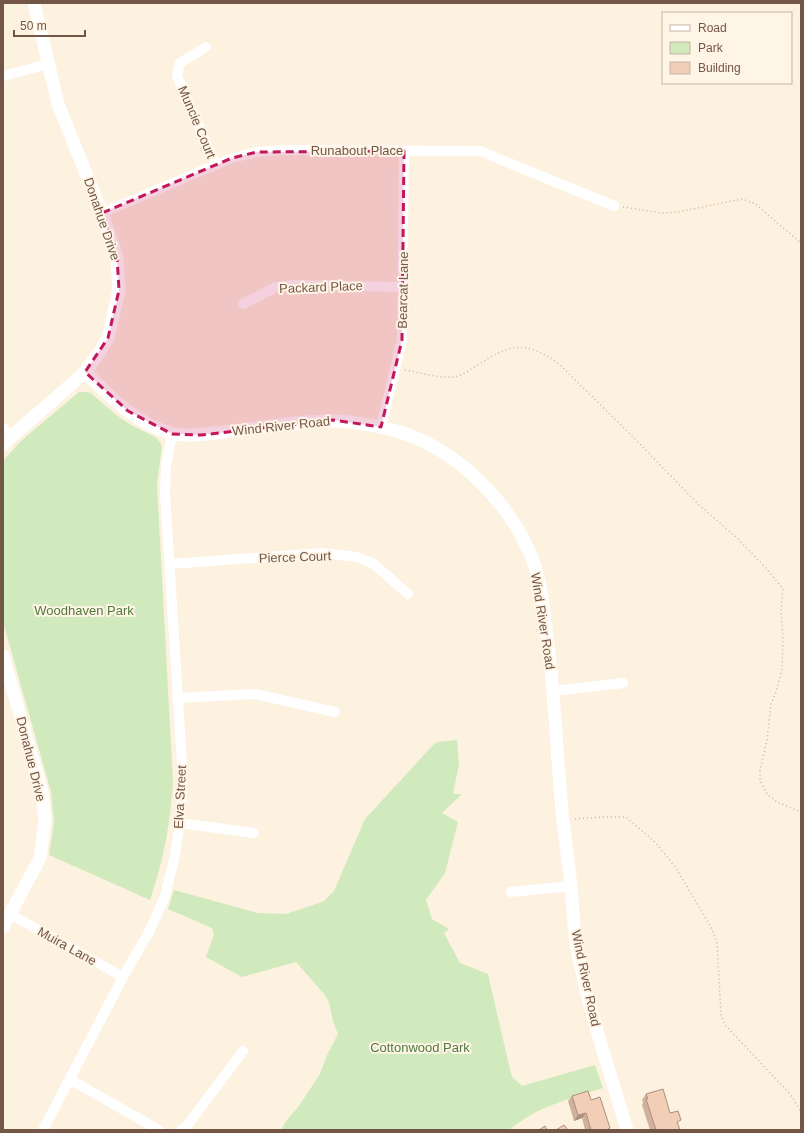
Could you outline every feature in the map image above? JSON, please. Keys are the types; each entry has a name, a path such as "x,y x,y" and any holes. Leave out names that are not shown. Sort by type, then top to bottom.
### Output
{"street":[{"name":"Donahue Drive","path":"6,437 85,372 100,353 108,338 119,290 117,257 102,213 58,104 34,3"},
{"name":"Muncie Court","path":"206,47 180,63 177,76 216,165"},
{"path":"3,76 48,64"},
{"name":"Runabout Place","path":"102,213 232,158 257,152 283,150 480,151 614,206"},
{"name":"Bearcat Lane","path":"381,427 402,340 404,150"},
{"name":"Packard Place","path":"243,304 276,287 295,285 403,286"},
{"name":"Wind River Road","path":"85,372 117,403 128,411 150,424 172,434 201,435 303,422 333,420 381,427 397,431 428,444 457,462 487,488 504,509 514,523 529,551 540,582 554,691 563,820 576,940 587,995 627,1130"},
{"name":"Elva Street","path":"43,1130 150,930 165,896 174,860 180,823 183,778 165,495 166,467 172,434"},
{"name":"Pierce Court","path":"170,564 322,553 357,557 374,564 408,594"},
{"name":"Donahue Drive","path":"3,656 42,792 45,820 40,858 3,927"},
{"path":"554,691 623,683"},
{"path":"177,698 255,694 335,712"},
{"path":"180,823 254,833"},
{"path":"511,892 571,886"},
{"name":"Muira Lane","path":"10,914 124,977"},
{"path":"181,1130 186,1127 243,1051"},
{"path":"71,1080 159,1130"}],"path":[{"path":"614,206 662,213 678,212 742,199 756,204 801,243"},
{"path":"395,368 453,378 461,375 498,352 505,350 519,347 531,349 544,354 563,368 636,440 699,506 737,538 765,567 783,589 781,609 782,669 771,704 760,771 760,781 768,795 777,802 801,812"},
{"path":"563,820 626,817 661,850 679,874 711,927 717,942 721,1015 725,1025 790,1094 801,1111"}],"highlighted area":[{"path":"404,151 402,340 381,427 333,420 201,435 172,434 128,411 85,372 108,338 119,290 117,257 102,213 232,158 257,152"}],"green space":[{"name":"Woodhaven Park","path":"79,392 91,393 121,418 156,438 162,446 157,485 173,782 166,842 150,900 49,855 54,823 51,792 3,622 3,461 21,441"},
{"name":"Cottonwood Park","path":"457,740 459,764 453,794 462,794 442,813 458,822 445,873 426,900 432,919 449,929 444,933 460,963 488,974 513,1078 522,1086 595,1065 603,1088 554,1104 531,1115 509,1130 281,1130 320,1074 328,1053 338,1034 333,1021 329,1002 325,995 296,962 242,977 206,957 214,935 212,928 168,909 174,890 258,913 287,914 324,901 334,891 365,819 434,744 437,742"}],"building":[{"path":"663,1089 670,1113 678,1111 681,1120 677,1122 680,1130 656,1130 646,1099 648,1099 646,1094"},
{"path":"588,1091 591,1100 600,1097 610,1128 608,1129 609,1130 591,1130 586,1113 578,1115 572,1096"},
{"path":"564,1125 568,1130 556,1130"},
{"path":"545,1126 547,1130 539,1130"}]}
